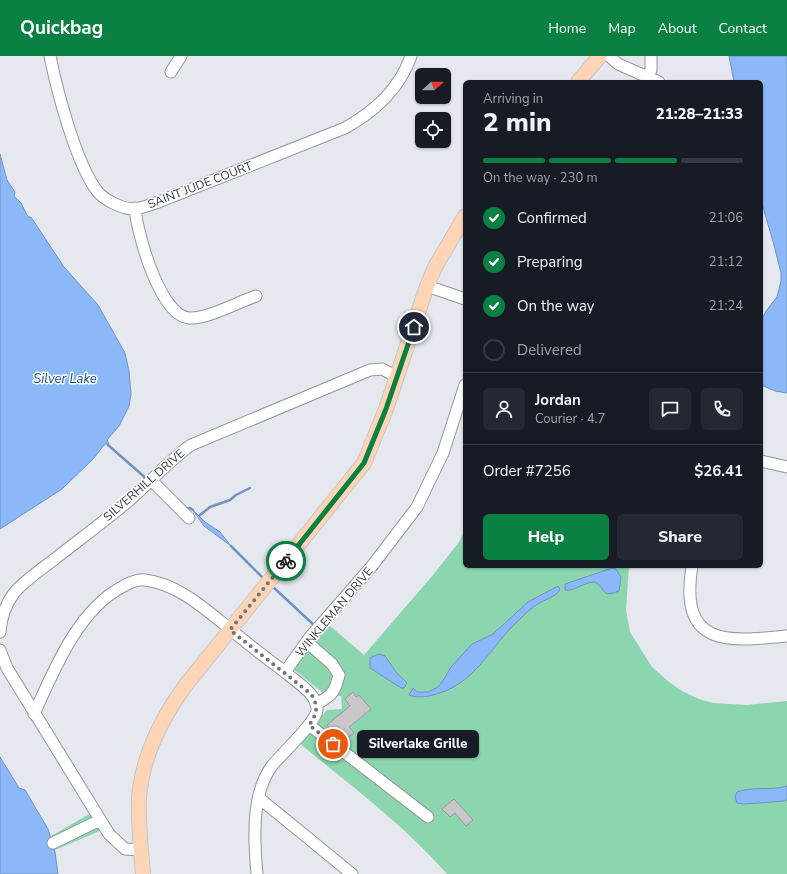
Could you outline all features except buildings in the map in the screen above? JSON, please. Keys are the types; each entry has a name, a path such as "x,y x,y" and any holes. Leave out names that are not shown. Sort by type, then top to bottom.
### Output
{"main road":[{"path":"580,80 600,56"},
{"path":"143,874 139,796 146,763 155,735 172,705 364,463 386,409 427,286 435,267 463,219"}],"street":[{"name":"SAINT JUDE COURT","path":"50,56 78,156 97,192 112,202 131,209 161,201 345,128 371,111 392,90 406,69 411,56"},
{"path":"171,72 181,56"},
{"path":"609,56 618,64 654,80"},
{"path":"647,77 651,70 651,56"},
{"path":"135,208 138,232 152,272 165,297 180,316 197,317 256,296"},
{"path":"427,286 463,298"},
{"name":"SILVERHILL DRIVE","path":"0,632 1,619 14,593 33,576 152,481 179,453 191,445 370,370 382,369 396,377"},
{"name":"WINKLEMAN DRIVE","path":"285,672 307,642 376,560 417,507 443,453 463,391"},
{"path":"763,461 787,466"},
{"path":"152,481 189,518"},
{"path":"692,568 690,605 696,621 706,631 715,636 729,639 749,640 787,636"},
{"path":"34,714 66,648 87,617 109,594 130,582 144,580 173,588 207,610 311,694 316,704 316,716 272,767 262,785 259,798 255,839 257,874"},
{"path":"307,642 332,664 339,675 336,686 329,697 316,704"},
{"path":"0,650 7,668 34,714 100,820 120,846 125,849 141,850"},
{"path":"309,725 428,817"},
{"path":"259,798 352,874"},
{"path":"53,842 100,820"}],"green space":[{"path":"463,534 463,568 629,568 626,610 630,632 652,667 669,682 682,691 699,699 713,703 747,705 787,701 787,874 447,874 395,822 299,743 327,710 342,709 341,696 327,696 292,668 329,625 364,655 433,575 459,542"},
{"path":"91,813 102,830 55,850 51,836"}],"water":[{"path":"729,56 787,56 787,393 775,391 763,386 763,317 777,297 781,281 781,273 763,207 763,80 734,80"},
{"name":"Silver Lake","path":"0,154 7,180 15,192 14,196 21,203 28,217 31,217 64,267 98,305 125,353 129,371 131,394 129,406 119,426 107,440 109,444 105,444 93,459 62,489 0,529"},
{"path":"193,510 205,522 220,532 231,546 204,526"},
{"path":"612,568 616,569 621,577 619,591 609,594 595,582 591,582 572,590 565,590 565,584"},
{"path":"558,586 560,589 554,596 535,606 508,631 472,674 448,690 430,696 418,697 409,695 413,688 417,692 428,692 438,687 451,667 472,644 493,634 528,602"},
{"path":"379,654 385,656 396,672 407,683 404,688 401,688 370,668 370,658"},
{"path":"0,757 19,788 25,790 48,829 55,852 58,874 0,874"},
{"path":"787,786 787,800 785,801 744,804 737,803 735,797 737,792 743,790"}],"waterway":[{"path":"108,445 148,480"},
{"path":"200,515 210,507 230,500 236,495 250,488"},
{"path":"184,508 190,508 193,510"},
{"path":"231,546 265,580"},
{"path":"272,586 315,626"}],"way so far":[{"path":"286,561 230,630 311,694 315,700 317,710 316,716 309,725 333,744"}],"place":[{"name":"Silverlake Grille","path":"333,744"}],"route":[{"path":"286,561 364,463 386,409 414,327"}]}
